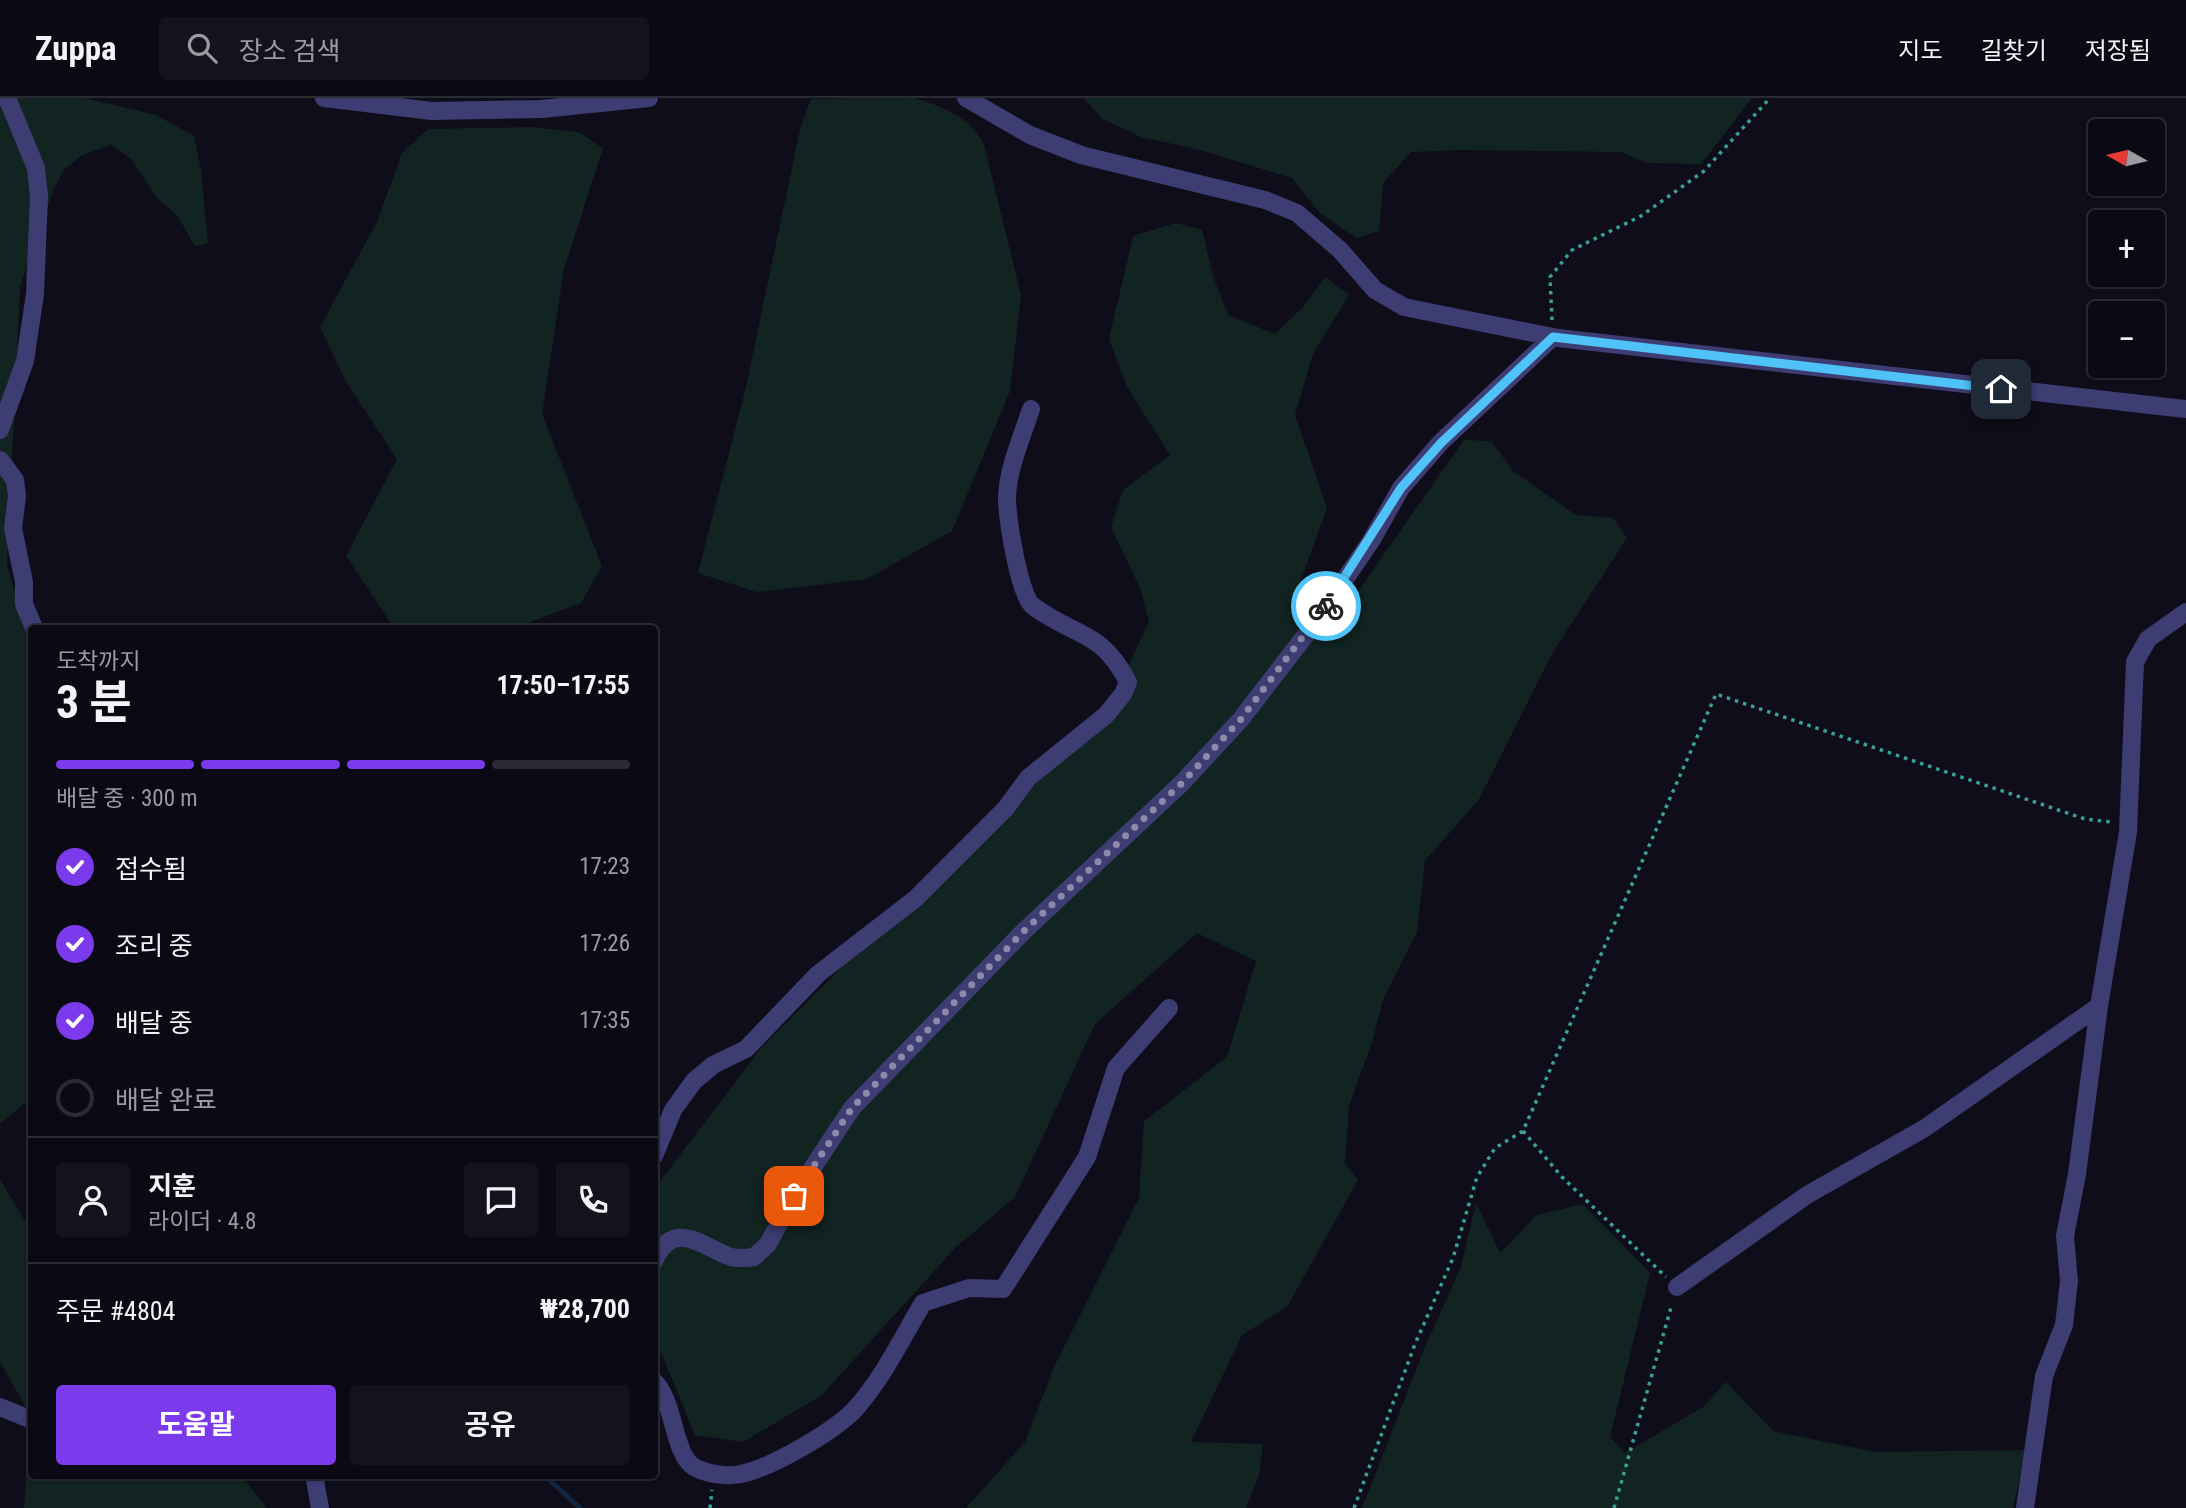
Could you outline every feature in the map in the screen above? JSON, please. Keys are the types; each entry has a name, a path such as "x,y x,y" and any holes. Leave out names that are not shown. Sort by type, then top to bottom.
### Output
{"street":[{"path":"0,430 27,351 35,294 39,196 36,168 7,98"},
{"path":"324,98 432,111 542,109 649,98"},
{"path":"966,98 1030,135 1081,155 1265,200 1297,213 1340,250 1375,290 1404,307 1555,338 2186,409"},
{"path":"658,1254 673,1239 694,1238 734,1258 754,1257 768,1244 794,1196 852,1108 1024,931 1182,783 1241,719 1315,623 1371,541 1401,488 1441,443 1555,338"},
{"path":"658,1146 673,1110 694,1081 713,1065 746,1049 818,974 915,899 1006,808 1028,778 1106,715 1123,694 1128,682 1109,650 1086,633 1031,605 1024,590 1007,497 1014,461 1031,409"},
{"path":"0,460 15,481 13,528 24,582 24,604 33,625"},
{"path":"2025,1508 2044,1376 2064,1325 2069,1281 2065,1236 2077,1174 2099,1006 2128,825 2135,662 2148,639 2186,612"},
{"path":"1677,1287 1807,1195 1925,1128 2099,1006"},
{"path":"658,1388 672,1413 681,1450 692,1466 714,1474 741,1474 765,1465 802,1447 855,1410 874,1386 922,1303 969,1288 1003,1289 1087,1157 1116,1068 1139,1038 1169,1008"},
{"path":"0,1407 28,1418"},
{"path":"315,1479 320,1508"}],"path":[{"path":"1555,338 1549,312 1550,277 1572,250 1641,216 1704,171 1770,98"},
{"path":"1354,1508 1415,1344 1453,1258 1476,1177 1495,1148 1523,1131 1716,694 2085,819 2128,825"},
{"path":"1523,1131 1562,1177 1677,1287 1614,1508"}],"green space":[{"path":"0,98 84,98 156,115 194,136 201,170 208,243 195,246 177,215 158,199 131,159 111,145 82,155 64,170 54,188 20,287 7,564 28,636 28,1100 0,1124"},
{"path":"914,98 954,114 971,126 984,144 1021,295 1010,391 952,531 867,579 757,592 698,573 746,387 800,129 811,99"},
{"path":"1083,98 1752,98 1701,164 1646,163 1622,152 1411,152 1383,183 1379,231 1356,238 1319,212 1292,178 1196,149 1141,137 1103,119"},
{"path":"531,127 578,132 603,148 564,269 542,414 602,566 581,603 522,625 392,625 346,556 397,459 346,382 320,327 377,222 402,153 428,129"},
{"path":"1176,223 1202,230 1213,276 1228,315 1275,334 1304,306 1325,277 1349,295 1313,354 1295,415 1327,508 1294,599 1315,638 1354,597 1464,440 1491,441 1513,471 1576,515 1613,518 1627,538 1553,652 1479,799 1425,861 1417,932 1383,1000 1373,1039 1349,1106 1345,1164 1358,1180 1287,1307 1242,1335 1191,1442 1263,1444 1259,1475 1246,1508 966,1508 1025,1442 1055,1365 1139,1198 1144,1121 1227,1057 1256,961 1197,933 1095,1024 1015,1197 955,1248 822,1395 743,1442 695,1435 658,1345 658,1184 761,1048 976,833 1110,706 1149,621 1140,588 1111,527 1123,490 1170,455 1127,387 1109,339 1133,236"},
{"path":"0,1179 28,1226 28,1411 0,1362"},
{"path":"1476,1203 1500,1253 1537,1215 1583,1204 1650,1273 1610,1437 1625,1453 1703,1407 1726,1382 1773,1431 1875,1452 2026,1450 2013,1508 1362,1508 1425,1347 1461,1267"},
{"path":"28,1456 28,1479 244,1479 267,1508 24,1508"}],"waterway":[{"path":"548,1479 580,1508"}],"way so far":[{"path":"794,1196 852,1108 1024,931 1182,783 1241,719 1326,606"}],"route":[{"path":"1326,606 1371,541 1401,488 1441,443 1553,337 2001,389"}]}
